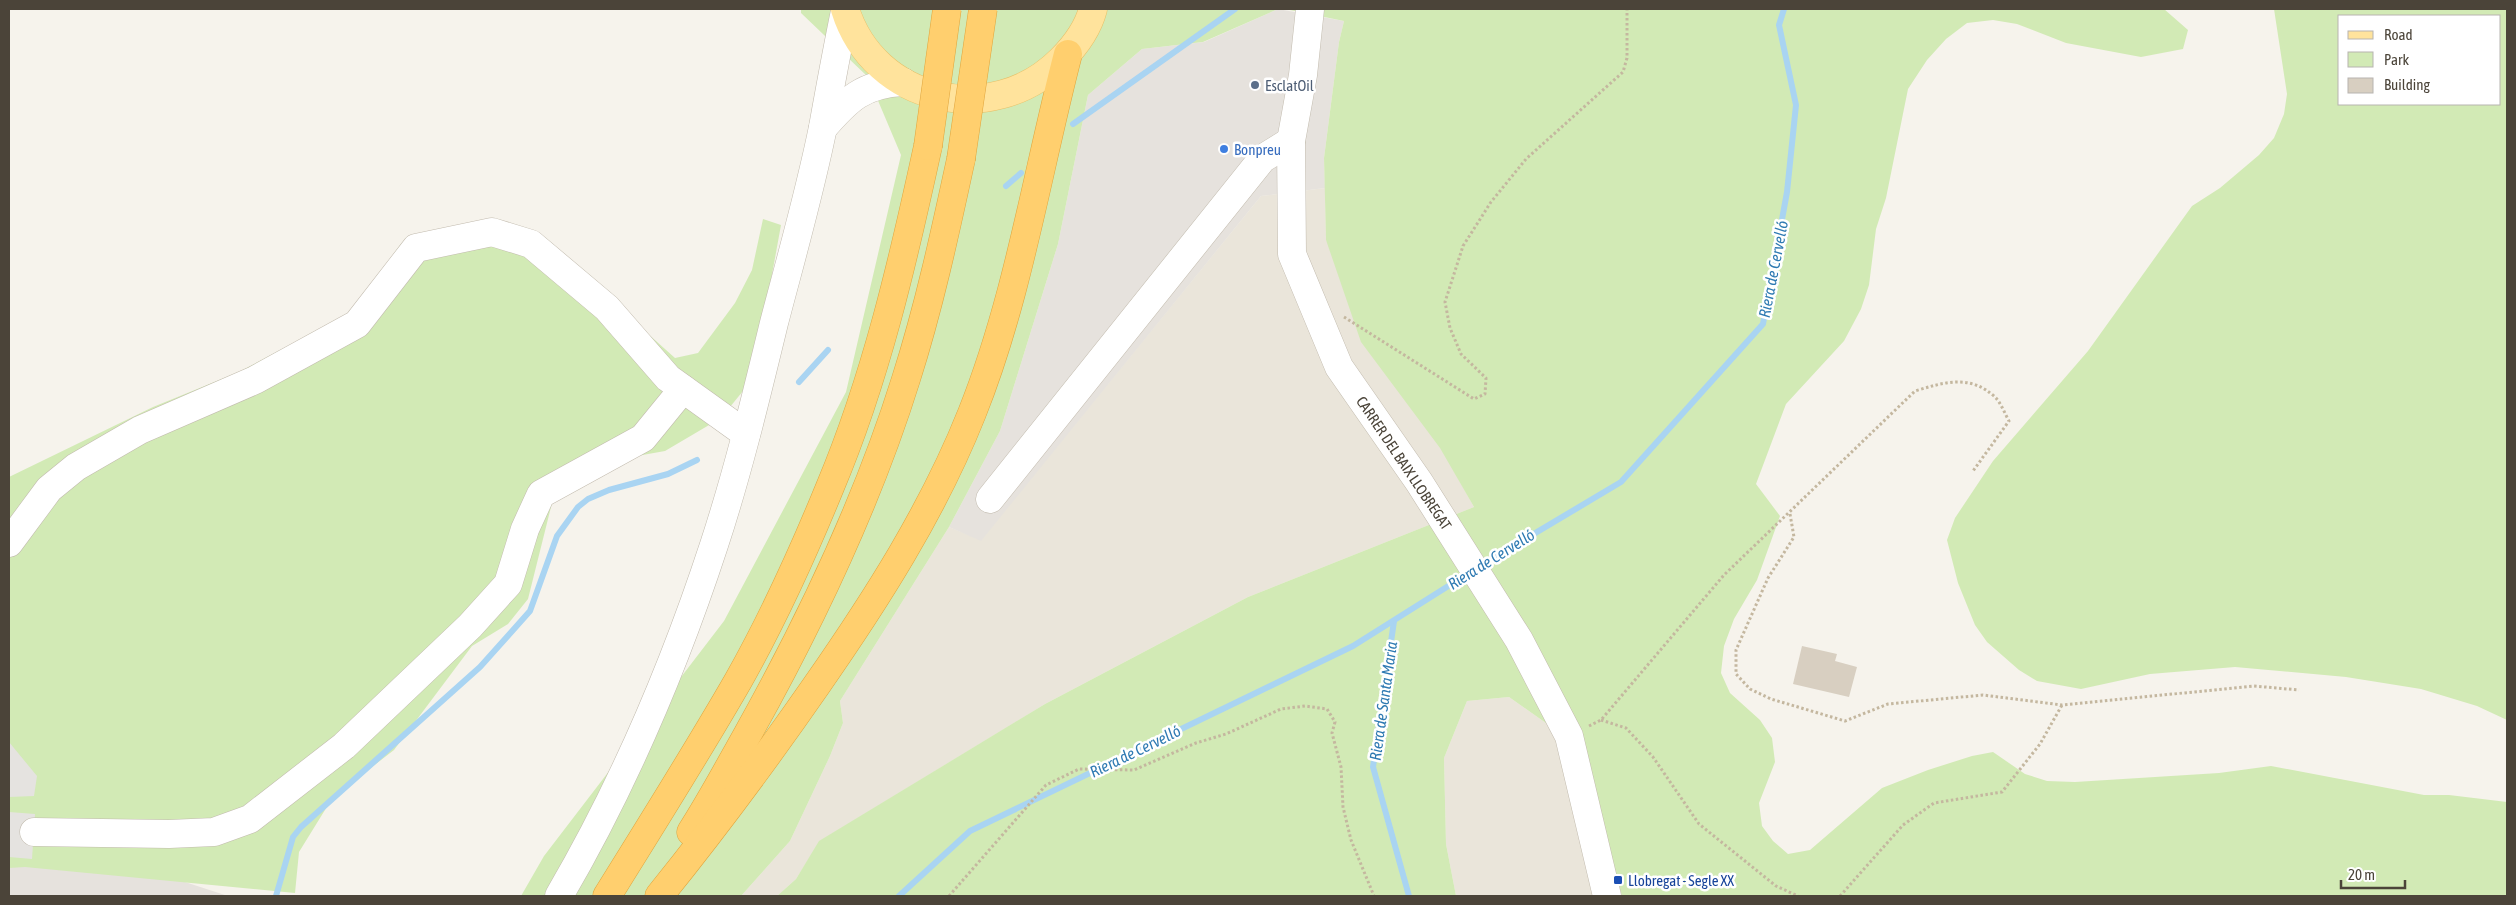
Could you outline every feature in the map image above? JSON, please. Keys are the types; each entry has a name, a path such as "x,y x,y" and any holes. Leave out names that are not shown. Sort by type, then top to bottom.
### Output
{"highway":[{"path":"606,896 739,680 791,577 831,486 866,389 912,215 928,146 947,9"},
{"path":"649,896 700,817 767,700 816,605 860,504 906,379 942,251 961,159 984,9"},
{"path":"659,896 758,770 866,615 899,561 947,469 972,413 1003,321 1068,54"}],"main road":[{"path":"845,10 862,45 888,72 903,82 921,91 954,99 981,99 1001,96 1038,80 1068,54 1082,35 1094,10"}],"street":[{"name":"CARRER DEL BAIX LLOBREGAT","path":"1310,9 1303,75 1291,141 1292,254 1339,367 1419,482 1519,640 1569,736 1607,896"},
{"path":"559,896 589,844 640,739 662,687 715,543 746,434 822,128 845,10"},
{"path":"822,128 844,105 864,90 882,84 903,82"},
{"path":"990,499 1262,159 1291,141"},
{"path":"9,543 49,490 76,467 140,430 255,380 357,324 416,248 492,232 531,244 607,308 668,378 746,434"},
{"path":"34,832 169,834 214,832 250,818 344,746 470,626 508,584 526,529 541,494 643,438 683,389"}],"path":[{"path":"1341,315 1474,399 1485,394 1486,378 1462,354 1450,328 1445,302 1463,246 1492,202 1526,159 1565,122 1608,88 1623,72 1627,58 1627,9"},
{"path":"1798,896 1776,886 1699,824 1653,757 1626,728 1601,720 1724,575 1790,514 1915,391 1943,382 1973,382 1997,398 2009,421 1973,471"},
{"path":"1790,514 1794,537 1768,578 1736,650 1736,674 1750,689 1771,700 1845,721 1888,704 1983,695 2062,705 2254,686 2299,690"},
{"path":"1840,896 1903,825 1934,804 2002,792 2040,744 2062,705"},
{"path":"949,896 1046,785 1079,769 1134,770 1196,743 1226,734 1282,709 1305,706 1328,709 1335,722 1332,732 1341,767 1344,807 1351,840 1374,896"}],"shaded area":[{"path":"1278,9 1344,21 1339,42 1324,158 1325,188 1261,196 981,541 949,527 1000,431 1058,244 1088,95 1142,49 1204,42"},
{"path":"1325,188 1326,240 1474,507 1248,597 1045,704 820,841 796,879 777,896 741,896 790,841 830,756 843,723 840,701 949,527 981,540 1261,196"},
{"path":"1509,697 1577,745 1622,896 1456,896 1446,844 1444,758 1467,701"},
{"path":"9,742 37,776 34,796 9,797"},
{"path":"9,812 35,814 32,859 9,857"},
{"path":"9,848 111,858 228,896 9,896"}],"green space":[{"path":"801,9 1278,9 1203,42 1142,49 1088,95 1058,244 1000,431 949,527 840,701 843,723 830,756 790,841 741,896 521,896 544,856 724,621 846,392 901,155 868,77 801,13"},
{"path":"1285,9 2164,9 2188,30 2183,49 2141,57 2066,43 2017,24 1993,20 1967,23 1946,39 1927,60 1908,89 1886,198 1876,229 1869,285 1861,309 1844,341 1786,404 1756,484 1780,516 1757,580 1734,619 1724,646 1721,673 1730,693 1760,720 1772,738 1775,762 1759,803 1762,826 1773,841 1788,854 1810,850 1882,788 1928,770 1972,756 1993,752 2025,774 2047,781 2075,782 2219,773 2271,766 2424,795 2449,795 2507,802 2507,896 1622,896 1577,745 1509,697 1467,701 1444,758 1446,844 1456,896 777,896 796,879 819,841 1045,704 1248,597 1474,507 1440,448 1361,342 1326,240 1324,158 1339,42 1344,21"},
{"path":"2274,9 2507,9 2507,720 2477,706 2421,689 2346,677 2235,667 2150,674 2081,689 2037,681 2019,670 1987,642 1975,625 1958,583 1947,540 1955,518 1993,461 2088,351 2192,206 2220,188 2259,155 2274,138 2284,114 2287,94"},
{"path":"763,219 781,225 771,280 743,391 721,418 665,451 620,459 553,499 528,599 508,624 472,646 394,750 333,797 299,852 295,893 25,867 9,868 9,477 153,407 239,372 350,313 401,244 486,220 532,230 675,358 698,353 735,303 752,270"}],"building":[{"path":"1802,646 1837,654 1835,661 1857,667 1849,697 1793,684"}],"waterway":[{"path":"1073,124 1235,9"},
{"name":"Riera de Cervelló","path":"1480,566 1621,482 1763,324 1787,192 1796,105 1779,25 1784,9"},
{"path":"1006,186 1021,173"},
{"path":"799,382 828,350"},
{"path":"276,896 293,837 301,827 480,667 530,611 557,536 578,507 588,499 609,490 668,474 697,460"},
{"name":"Riera de Cervelló","path":"899,896 970,831 1353,646 1469,573"},
{"name":"Riera de Santa Maria","path":"1394,621 1373,767 1409,896"}],"place":[{"name":"EsclatOil","path":"1255,85"},
{"name":"Bonpreu","path":"1224,149"},
{"name":"Llobregat - Segle XX","path":"1618,880"}]}
